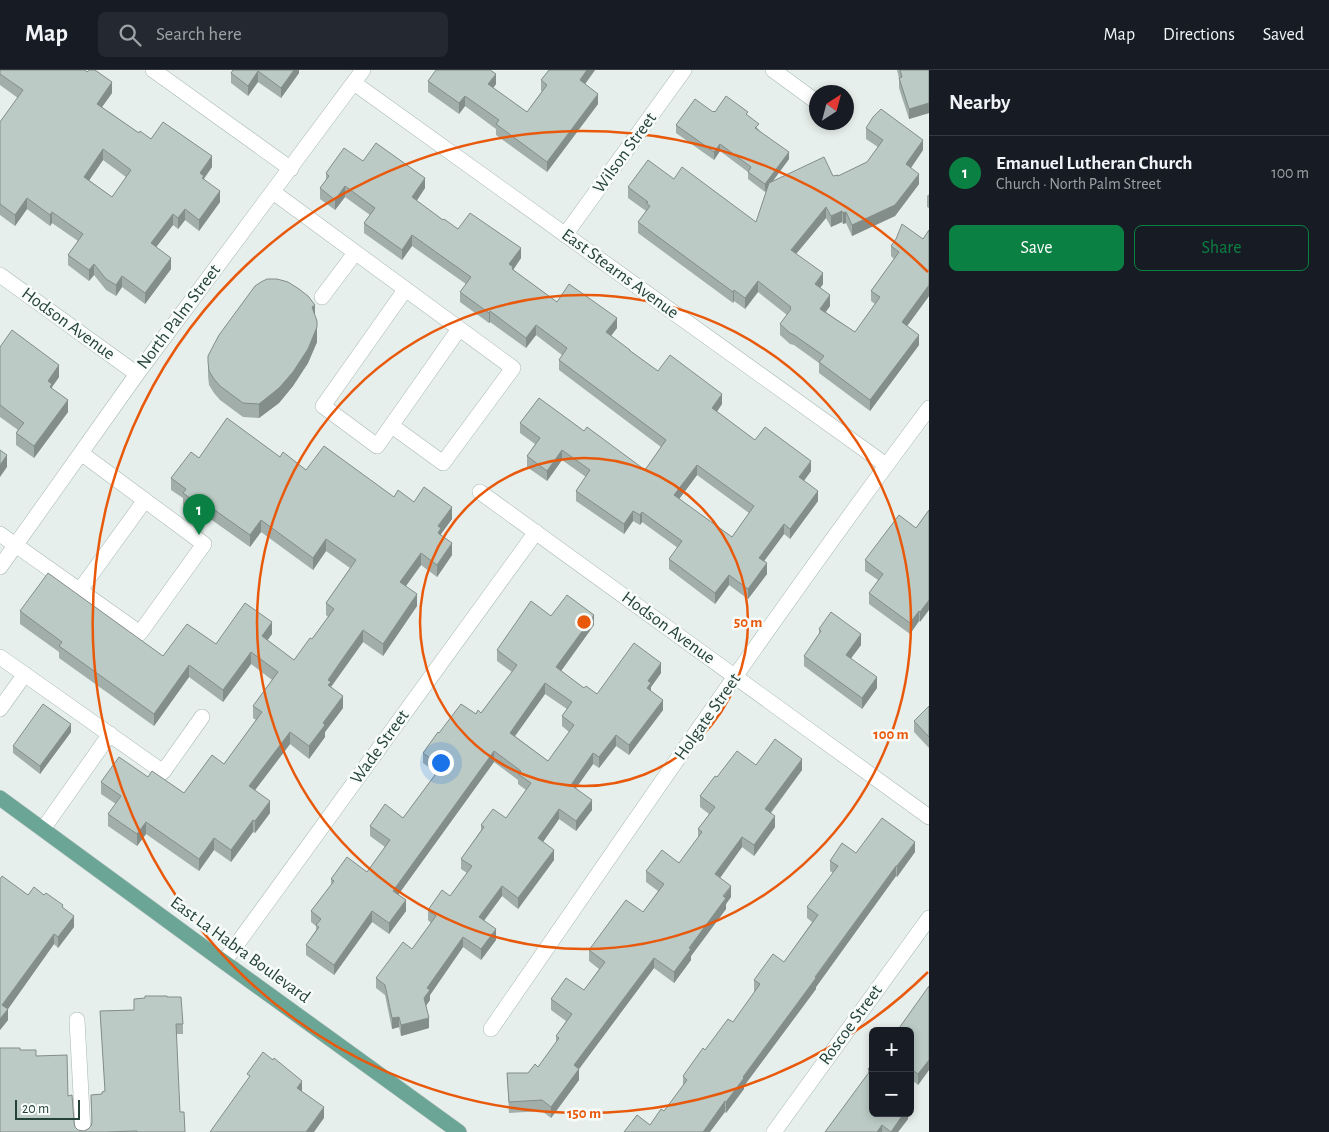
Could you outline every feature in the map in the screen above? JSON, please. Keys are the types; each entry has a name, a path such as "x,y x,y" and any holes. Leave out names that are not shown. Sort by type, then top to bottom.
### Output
{"main road":[{"name":"East La Habra Boulevard","path":"0,798 459,1132"}],"street":[{"path":"153,70 290,169"},
{"name":"North Palm Street","path":"0,567 137,374 364,70"},
{"name":"Wilson Street","path":"566,235 684,70"},
{"path":"773,70 809,96"},
{"name":"East Stearns Avenue","path":"354,83 886,465"},
{"path":"273,192 513,368 443,463 392,426"},
{"path":"322,297 355,252"},
{"name":"Hodson Avenue","path":"0,274 137,374"},
{"path":"406,290 323,406 377,446 459,329"},
{"name":"Holgate Street","path":"490,1029 736,677 886,465 929,408"},
{"path":"0,534 17,544 140,632 204,544 81,453"},
{"name":"Hodson Avenue","path":"480,492 929,817"},
{"path":"80,590 146,500"},
{"name":"Wade Street","path":"224,962 536,532"},
{"path":"0,657 163,772 202,717"},
{"path":"0,709 25,674"},
{"path":"43,829 110,734"},
{"name":"Roscoe Street","path":"774,1132 929,918"},
{"path":"77,1020 83,1132"}],"building":[{"path":"0,70 85,70 87,72 95,70 112,82 97,104 151,139 163,122 212,156 200,173 204,176 202,178 220,191 199,220 185,209 178,218 173,214 151,243 171,258 145,293 122,276 116,285 106,279 94,264 89,270 68,255 83,234 52,212 50,215 27,198 15,215 0,204 0,122 23,90 0,74","holes":["103,149 131,170 112,197 84,177"]},
{"path":"233,70 294,70 281,88 258,71 248,86 231,73"},
{"path":"436,70 490,70 496,74 488,84 527,112 547,85 541,80 549,70 587,70 580,80 598,94 547,162 496,124 499,120 465,96 459,103 428,81"},
{"path":"900,70 929,70 929,103 909,109 899,78 902,77"},
{"path":"726,96 748,112 746,114 759,124 755,128 789,152 765,184 748,172 751,167 720,144 714,152 676,125 695,99 715,112"},
{"path":"881,109 923,140 906,164 919,174 895,205 852,225 846,212 843,213 842,211 831,216 826,207 791,250 823,273 815,284 830,295 820,309 855,332 880,297 871,291 899,252 891,246 902,224 923,239 929,230 929,285 902,322 919,335 870,400 819,362 824,356 780,324 791,307 758,281 745,298 734,290 733,292 638,222 650,206 646,203 648,202 628,187 648,160 674,179 682,167 756,222 769,183 824,157 833,176 838,176 867,162 883,140 866,128"},
{"path":"376,143 425,178 412,197 443,220 458,229 470,213 521,248 509,264 513,267 512,269 557,302 569,284 617,318 606,332 629,350 658,371 670,355 722,394 712,408 755,440 765,427 811,461 799,477 818,491 790,529 784,524 759,558 767,563 748,589 729,575 715,593 669,559 682,541 642,512 640,515 633,511 624,524 576,491 590,470 562,450 547,471 527,456 540,438 520,423 539,398 584,431 587,427 645,470 666,440 559,360 567,348 536,325 526,338 490,311 489,313 460,292 471,277 412,235 402,250 364,223 375,208 345,186 335,200 320,188 329,176 326,173 344,148 363,161","holes":["697,465 754,506 732,537 674,495"]},
{"path":"267,279 288,282 308,296 315,305 312,307 317,327 308,349 293,372 279,388 259,404 243,403 220,386 214,379 209,371 208,356 219,335 255,286"},
{"path":"12,330 59,365 48,381 52,384 50,387 68,400 34,446 16,433 24,423 0,405 0,347"},
{"path":"227,418 280,457 283,452 306,470 324,446 394,497 398,490 414,502 424,487 452,507 438,526 441,528 438,533 452,543 437,565 421,553 400,582 417,594 383,644 363,630 341,661 328,680 331,682 328,685 343,696 309,746 290,732 249,786 270,801 255,821 253,820 231,850 214,838 199,859 146,822 137,834 108,814 121,796 101,782 119,757 148,777 152,771 184,793 212,755 224,764 262,712 253,706 278,672 251,652 223,690 189,665 154,714 59,646 62,642 20,611 48,573 163,656 187,624 216,644 245,603 272,622 262,636 294,660 334,609 326,603 356,560 326,539 313,558 261,520 250,535 209,506 206,510 183,493 186,489 171,478 191,452 199,458"},
{"path":"0,450 7,455 0,465"},
{"path":"929,510 929,600 910,623 869,593 883,574 865,560 899,515 916,528"},
{"path":"567,595 594,615 556,667 584,688 586,686 597,694 634,643 661,663 648,681 651,683 647,688 663,700 629,745 616,735 599,757 593,753 571,785 592,800 576,821 559,809 538,838 554,850 518,898 502,886 479,917 496,929 481,949 463,937 427,988 430,990 424,998 429,1018 401,1025 399,1017 392,1018 385,985 376,978 403,942 412,949 436,916 428,910 442,890 450,896 472,866 461,859 484,827 481,825 493,809 506,818 531,783 518,774 521,771 494,751 393,891 406,900 389,923 372,911 334,965 306,945 319,927 316,925 321,919 311,911 334,881 331,879 347,857 367,872 390,840 370,826 385,804 403,818 438,771 434,769 438,764 423,753 461,704 476,714 478,710 481,713 517,665 497,650 531,601 551,616","holes":["545,683 572,702 562,716 574,725 548,761 510,733"]},
{"path":"831,612 861,634 846,655 877,677 862,698 804,656"},
{"path":"43,704 71,724 40,766 13,746"},
{"path":"929,706 929,737 914,721"},
{"path":"775,739 802,759 765,809 775,816 754,845 742,837 715,874 731,886 723,896 726,898 689,948 691,949 674,972 654,958 574,1065 579,1069 551,1107 542,1100 509,1102 507,1073 528,1073 535,1064 538,1067 559,1038 556,1036 572,1014 551,999 566,978 584,990 605,962 589,950 626,900 643,912 664,884 646,871 662,850 679,863 702,832 698,829 715,807 700,796 715,776 717,777 737,751 756,765"},
{"path":"882,818 915,842 703,1132 624,1132 637,1115 650,1125 661,1109 664,1111 687,1080 683,1076 703,1048 705,1050 728,1019 733,1022 760,984 754,980 773,954 784,962 818,915 807,907 838,866 830,861 842,843 856,853"},
{"path":"2,876 28,895 34,887 44,895 46,893 63,905 62,907 74,916 58,937 54,934 2,1005 8,1009 0,1019 0,879"},
{"path":"929,986 929,1060 918,1074 914,1071 914,1027 900,1027"},
{"path":"145,996 181,997 183,1024 176,1024 180,1112 184,1112 185,1132 0,1132 0,1048 36,1050 36,1056 67,1055 68,1096 72,1095 75,1127 78,1130 84,1131 91,1126 92,1122 91,1095 102,1094 105,1091 100,1011 134,1010 134,999 145,998"},
{"path":"263,1052 273,1060 274,1058 302,1081 297,1088 324,1107 306,1132 210,1132 250,1076 247,1074"},
{"path":"869,1072 869,1117 901,1117 891,1132 882,1125 877,1132 825,1132"}],"place":[{"name":"Emanuel Lutheran Church","path":"199,535"}]}
